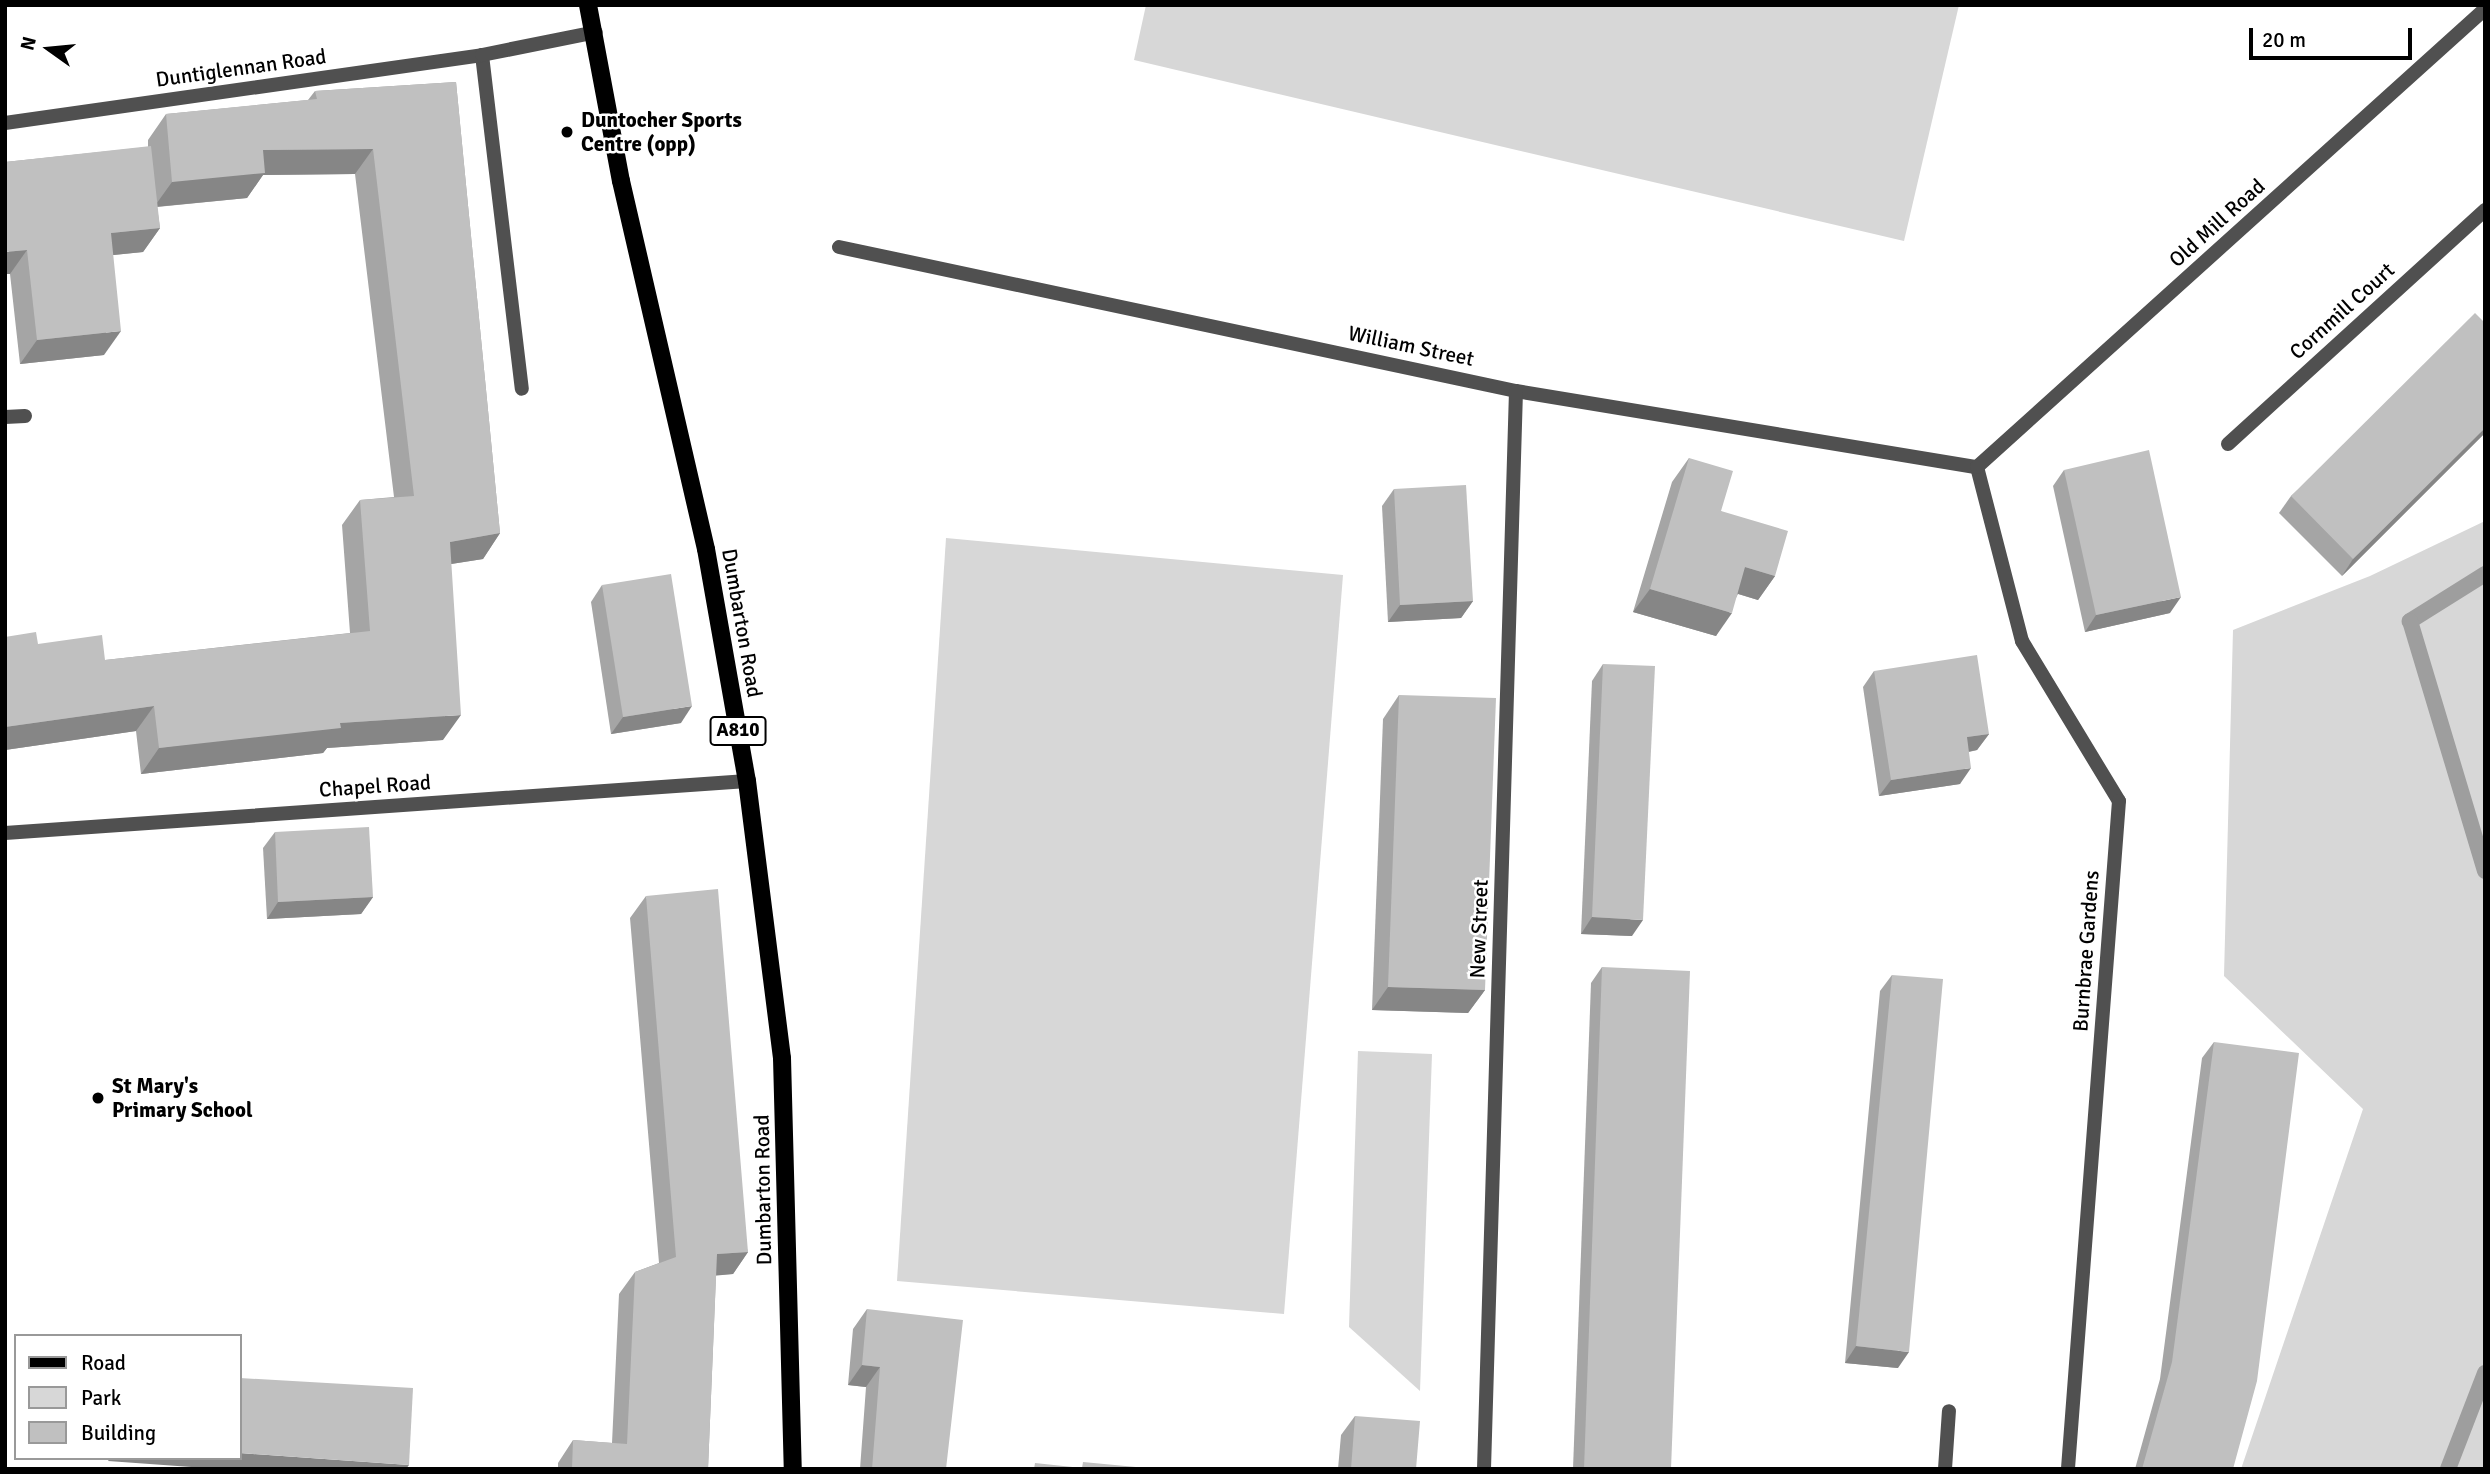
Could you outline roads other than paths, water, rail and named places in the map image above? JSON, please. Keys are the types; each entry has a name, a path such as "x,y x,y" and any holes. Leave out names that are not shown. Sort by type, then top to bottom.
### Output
{"main road":[{"name":"Dumbarton Road","path":"588,5 596,32 621,181 706,549 747,781 782,1058 793,1469"}],"street":[{"name":"Old Mill Road","path":"1978,467 2485,9"},
{"name":"Duntiglennan Road","path":"5,123 482,55 596,32"},
{"path":"482,55 522,389"},
{"name":"Cornmill Court","path":"2228,443 2485,210"},
{"name":"William Street","path":"839,247 1516,391 1978,467"},
{"name":"New Street","path":"1484,1469 1516,391"},
{"path":"5,418 25,416"},
{"name":"Burnbrae Gardens","path":"1978,467 2022,641 2119,801 2068,1469"},
{"name":"Chapel Road","path":"5,832 747,781"},
{"path":"1945,1469 1949,1411"}],"waterway":[{"path":"2485,574 2410,621 2485,871"},
{"path":"2448,1469 2485,1373"}],"place":[{"name":"Duntocher Sports Centre (opp)","path":"567,132"},
{"name":"St Mary's Primary School","path":"98,1098"}]}
